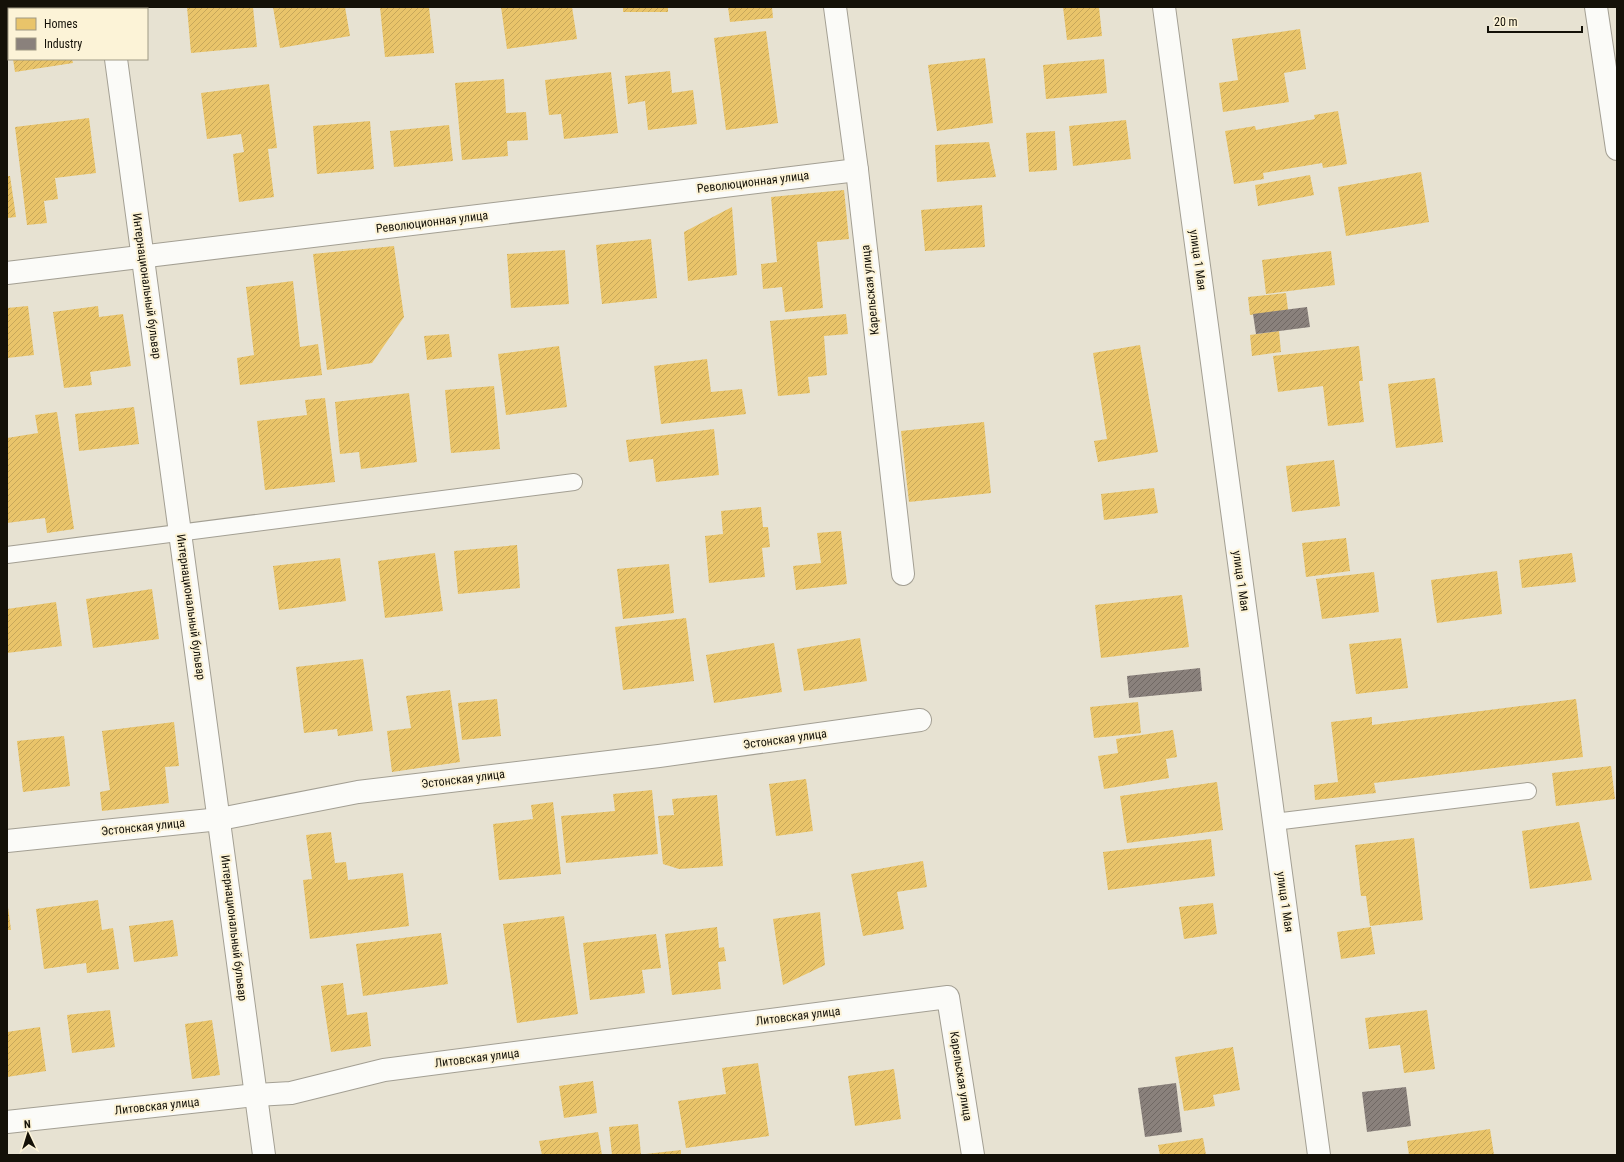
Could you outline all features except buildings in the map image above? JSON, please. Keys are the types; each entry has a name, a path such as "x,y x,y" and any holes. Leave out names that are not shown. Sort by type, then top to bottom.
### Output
{"street":[{"name":"Карельская улица","path":"835,7 857,170 903,574"},
{"name":"улица 1 Мая","path":"1164,7 1319,1155"},
{"path":"1596,7 1617,149"},
{"name":"Интернациональный бульвар","path":"116,60 220,819 264,1155"},
{"name":"Революционная улица","path":"7,273 143,258 857,170"},
{"name":"Эстонская улица","path":"7,841 220,819 358,792 659,756 920,720"},
{"name":"Карельская улица","path":"948,997 973,1155"},
{"name":"Литовская улица","path":"7,1122 256,1095 291,1093 384,1070 948,997"}],"lane":[{"path":"7,555 574,482"},
{"path":"1274,822 1528,791"}]}
